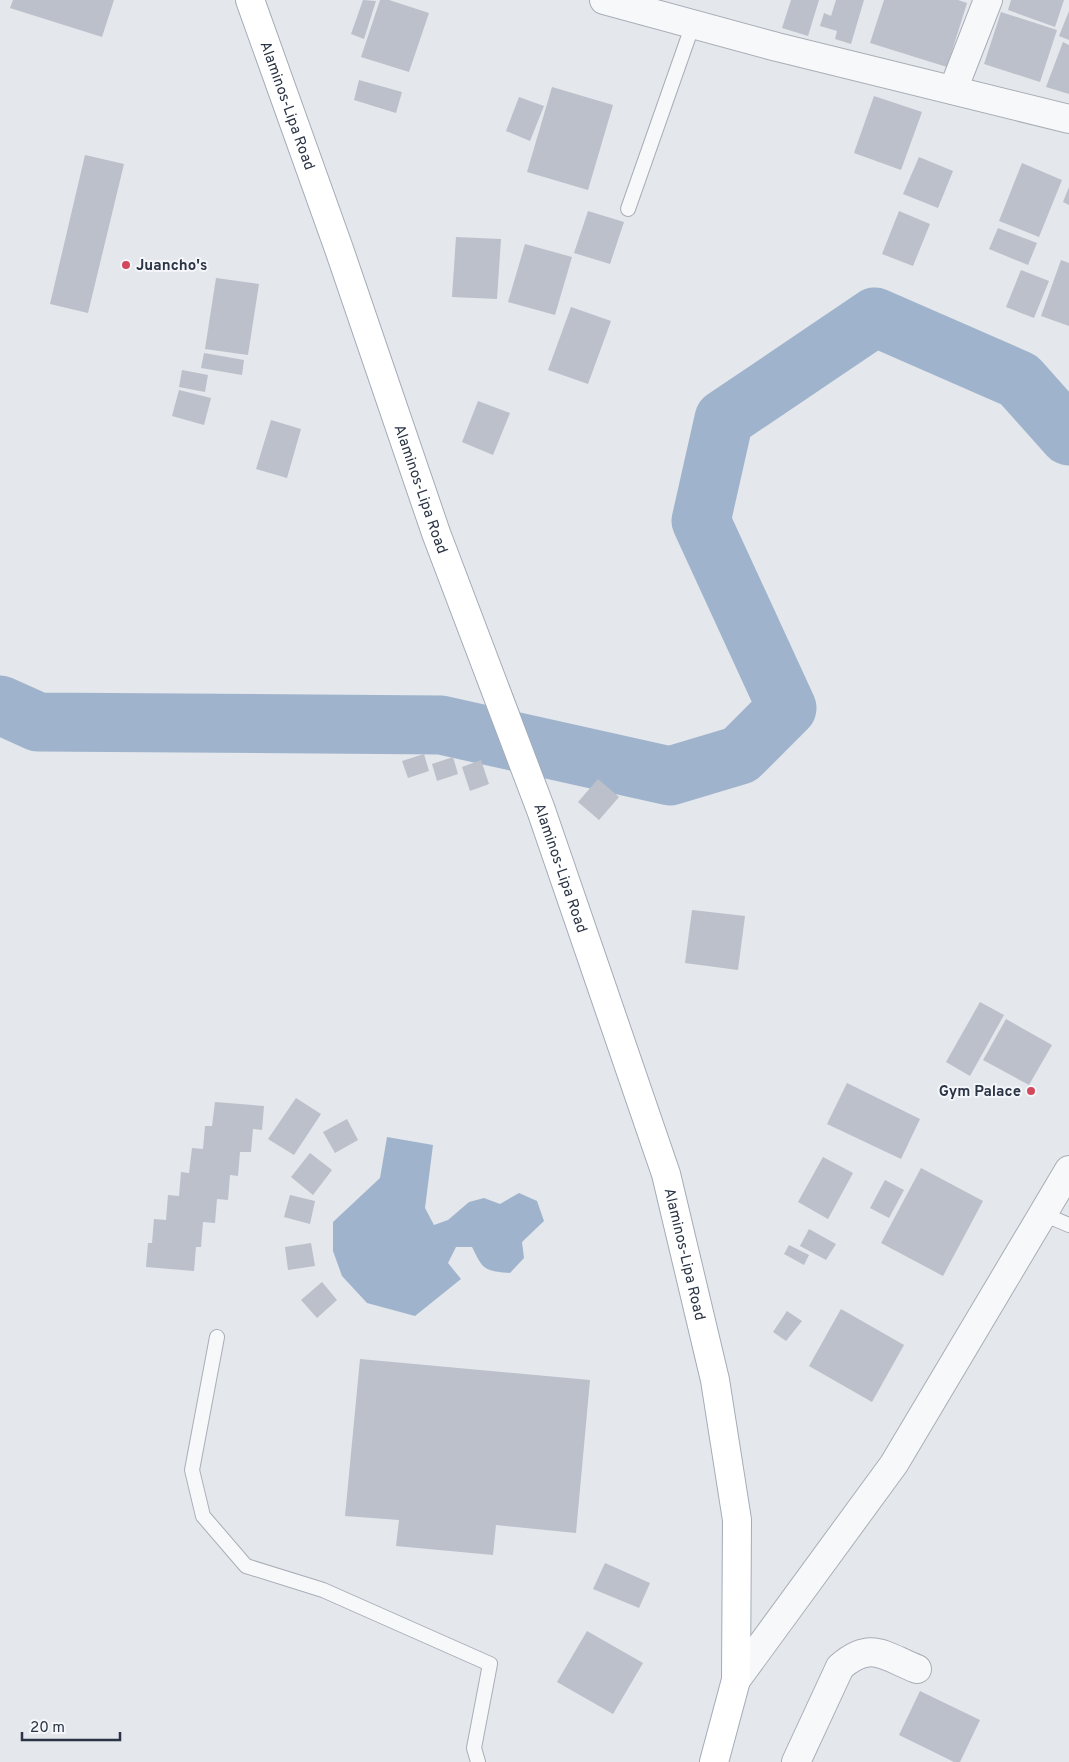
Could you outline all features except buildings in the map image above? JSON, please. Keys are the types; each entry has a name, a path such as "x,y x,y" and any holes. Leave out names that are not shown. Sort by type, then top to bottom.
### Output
{"main road":[{"name":"Alaminos-Lipa Road","path":"258,5 436,533 541,810 666,1174 715,1380 737,1520 736,1680 714,1762"}],"street":[{"path":"604,0 1069,119"},
{"path":"953,90 988,0"},
{"path":"736,1680 894,1464 1069,1170"},
{"path":"796,1762 840,1667 854,1655 869,1650 918,1669"}],"lane":[{"path":"628,209 693,24"},
{"path":"1043,1214 1069,1225"},
{"path":"217,1337 192,1470 203,1516 246,1566 322,1590 490,1664 474,1748 478,1762"}],"water":[{"path":"387,1137 433,1145 425,1208 434,1225 448,1220 469,1202 484,1198 500,1204 519,1193 537,1201 544,1221 522,1242 524,1258 510,1273 485,1268 472,1247 456,1247 448,1263 461,1279 415,1316 367,1303 342,1276 333,1251 333,1222 380,1178"}],"waterway":[{"path":"0,705 38,722 441,725 670,776 740,755 787,708 701,521 724,419 875,317 1019,380 1069,436"}],"place":[{"name":"Juancho's","path":"126,265"},
{"name":"Gym Palace","path":"1031,1091"}]}
